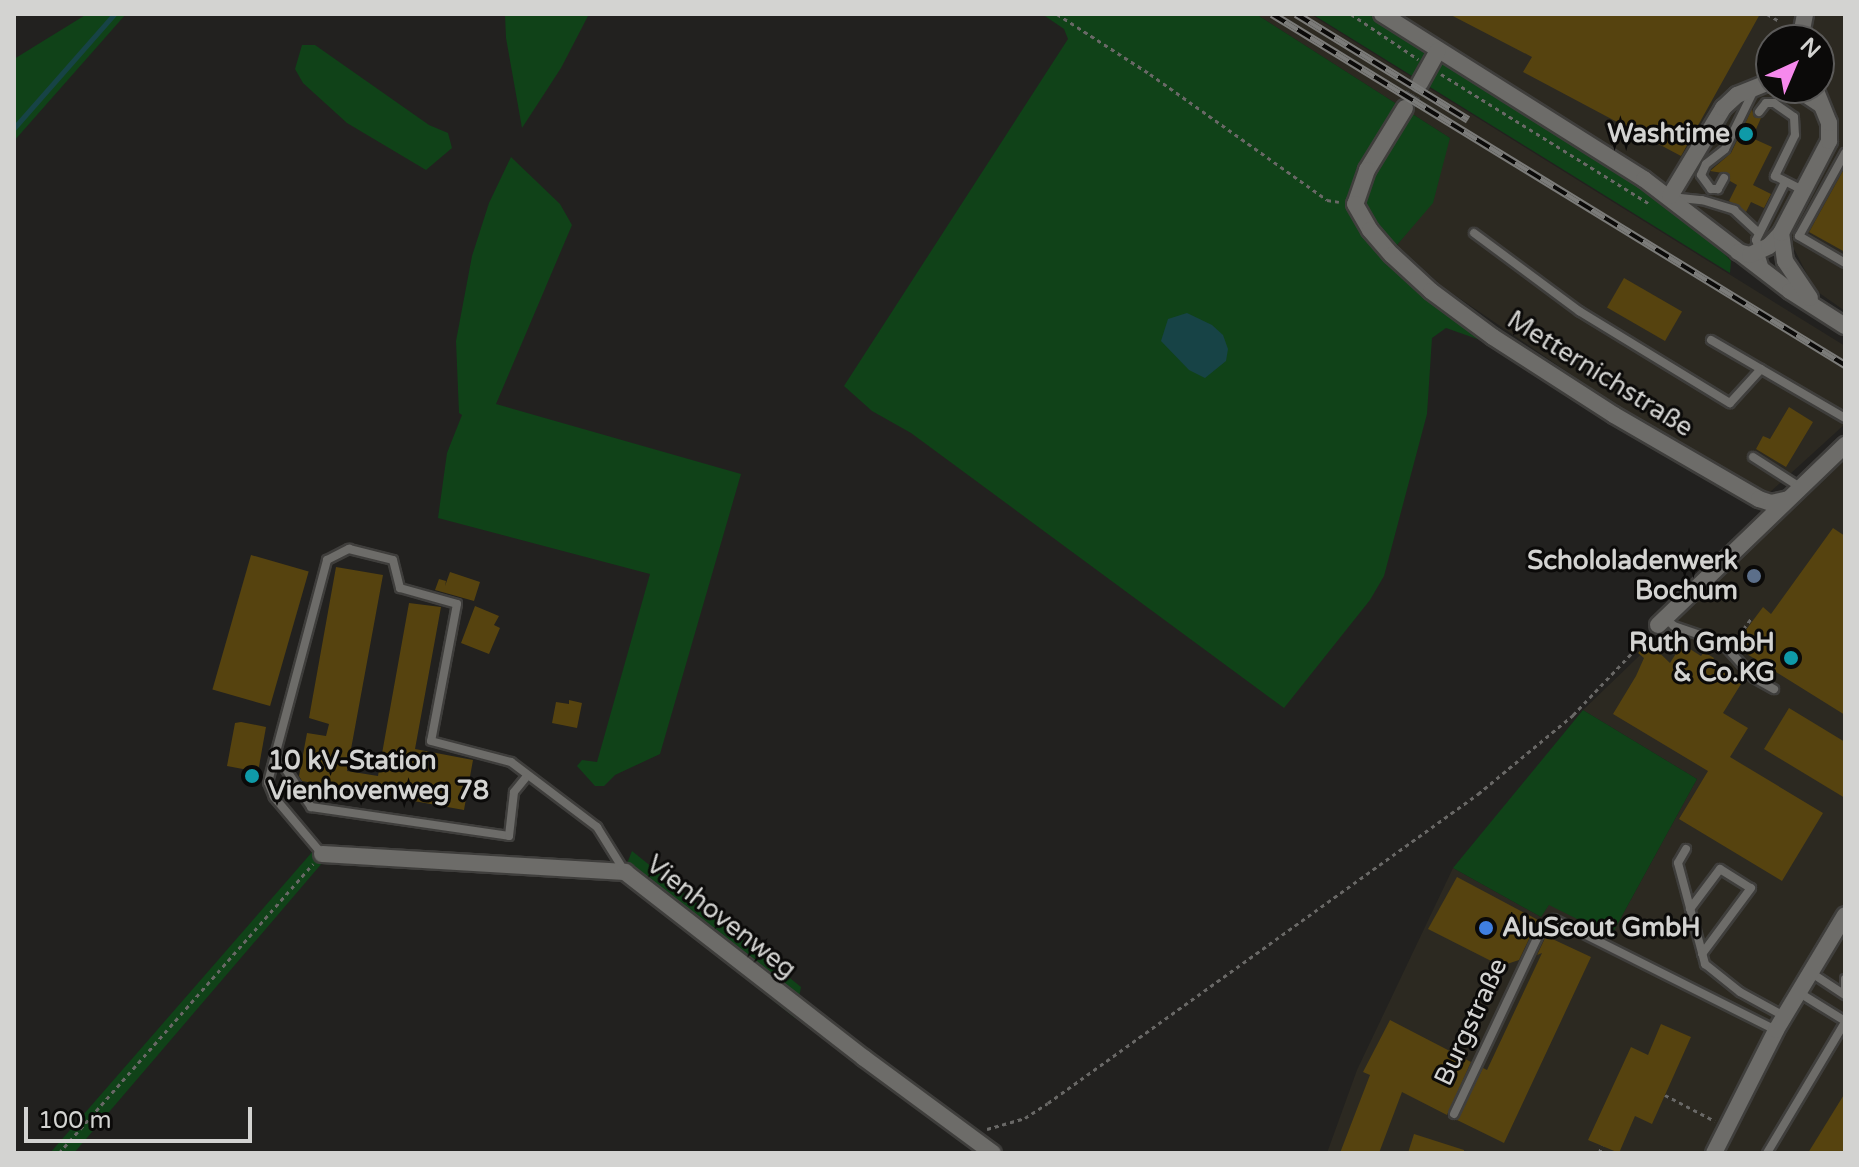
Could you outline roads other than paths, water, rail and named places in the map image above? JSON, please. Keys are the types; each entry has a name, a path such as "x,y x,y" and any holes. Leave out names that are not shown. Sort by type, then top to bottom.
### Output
{"street":[{"path":"1382,14 1434,59 1670,196 1767,274 1845,326"},
{"path":"1420,83 1434,59"},
{"path":"1670,196 1723,108 1737,95 1755,87"},
{"path":"1738,252 1750,255 1768,240 1802,190 1829,141 1829,123 1822,105"},
{"name":"Metternichstraße","path":"1405,108 1367,170 1355,204 1370,230 1392,255 1431,291 1493,337 1614,415 1759,499 1771,503 1794,493"},
{"path":"1768,240 1822,311"},
{"path":"1662,621 1845,445"},
{"name":"Vienhovenweg","path":"322,854 625,872 993,1153"},
{"path":"1714,1153 1797,992 1845,915"}],"lane":[{"path":"1724,178 1718,189 1711,189 1701,175 1706,164 1725,149 1755,98"},
{"path":"1759,112 1766,103 1774,103 1794,117 1795,135 1775,176 1802,190"},
{"path":"1845,153 1799,236 1845,263"},
{"path":"1767,274 1765,221 1785,182"},
{"path":"1670,196 1702,200 1734,210 1768,240"},
{"path":"1765,221 1768,240"},
{"path":"1474,233 1579,311 1730,403 1761,369"},
{"path":"1711,340 1845,418"},
{"path":"1753,457 1794,493"},
{"path":"322,854 274,797 268,782 327,560 349,549 393,560 400,588 457,604 431,741 511,762 589,819 625,872"},
{"path":"1662,621 1709,638"},
{"path":"1729,647 1754,678 1774,689"},
{"path":"275,753 311,807 509,836 514,792 527,776"},
{"path":"1686,849 1678,863 1705,964 1780,1023"},
{"path":"1690,909 1720,869 1751,888 1702,954"},
{"name":"Burgstraße","path":"1454,1114 1543,926 1554,919 1780,1023"},
{"path":"1809,972 1845,992 1845,979"},
{"path":"1767,1153 1845,1022 1797,992"}],"water":[{"path":"1187,313 1212,325 1223,335 1228,349 1226,361 1205,378 1189,370 1161,341 1168,319"}],"waterway":[{"path":"14,128 114,14"}],"tunnel":[{"path":"1405,108 1420,83"}],"railway":[{"path":"1272,14 1845,365"},
{"path":"1296,14 1468,120"}],"place":[{"name":"Washtime","path":"1746,134"},
{"name":"Schololadenwerk Bochum","path":"1754,576"},
{"name":"Ruth GmbH & Co.KG","path":"1791,658"},
{"name":"10 kV-Station Vienhovenweg 78","path":"252,776"},
{"name":"AluScout GmbH","path":"1486,928"}]}
